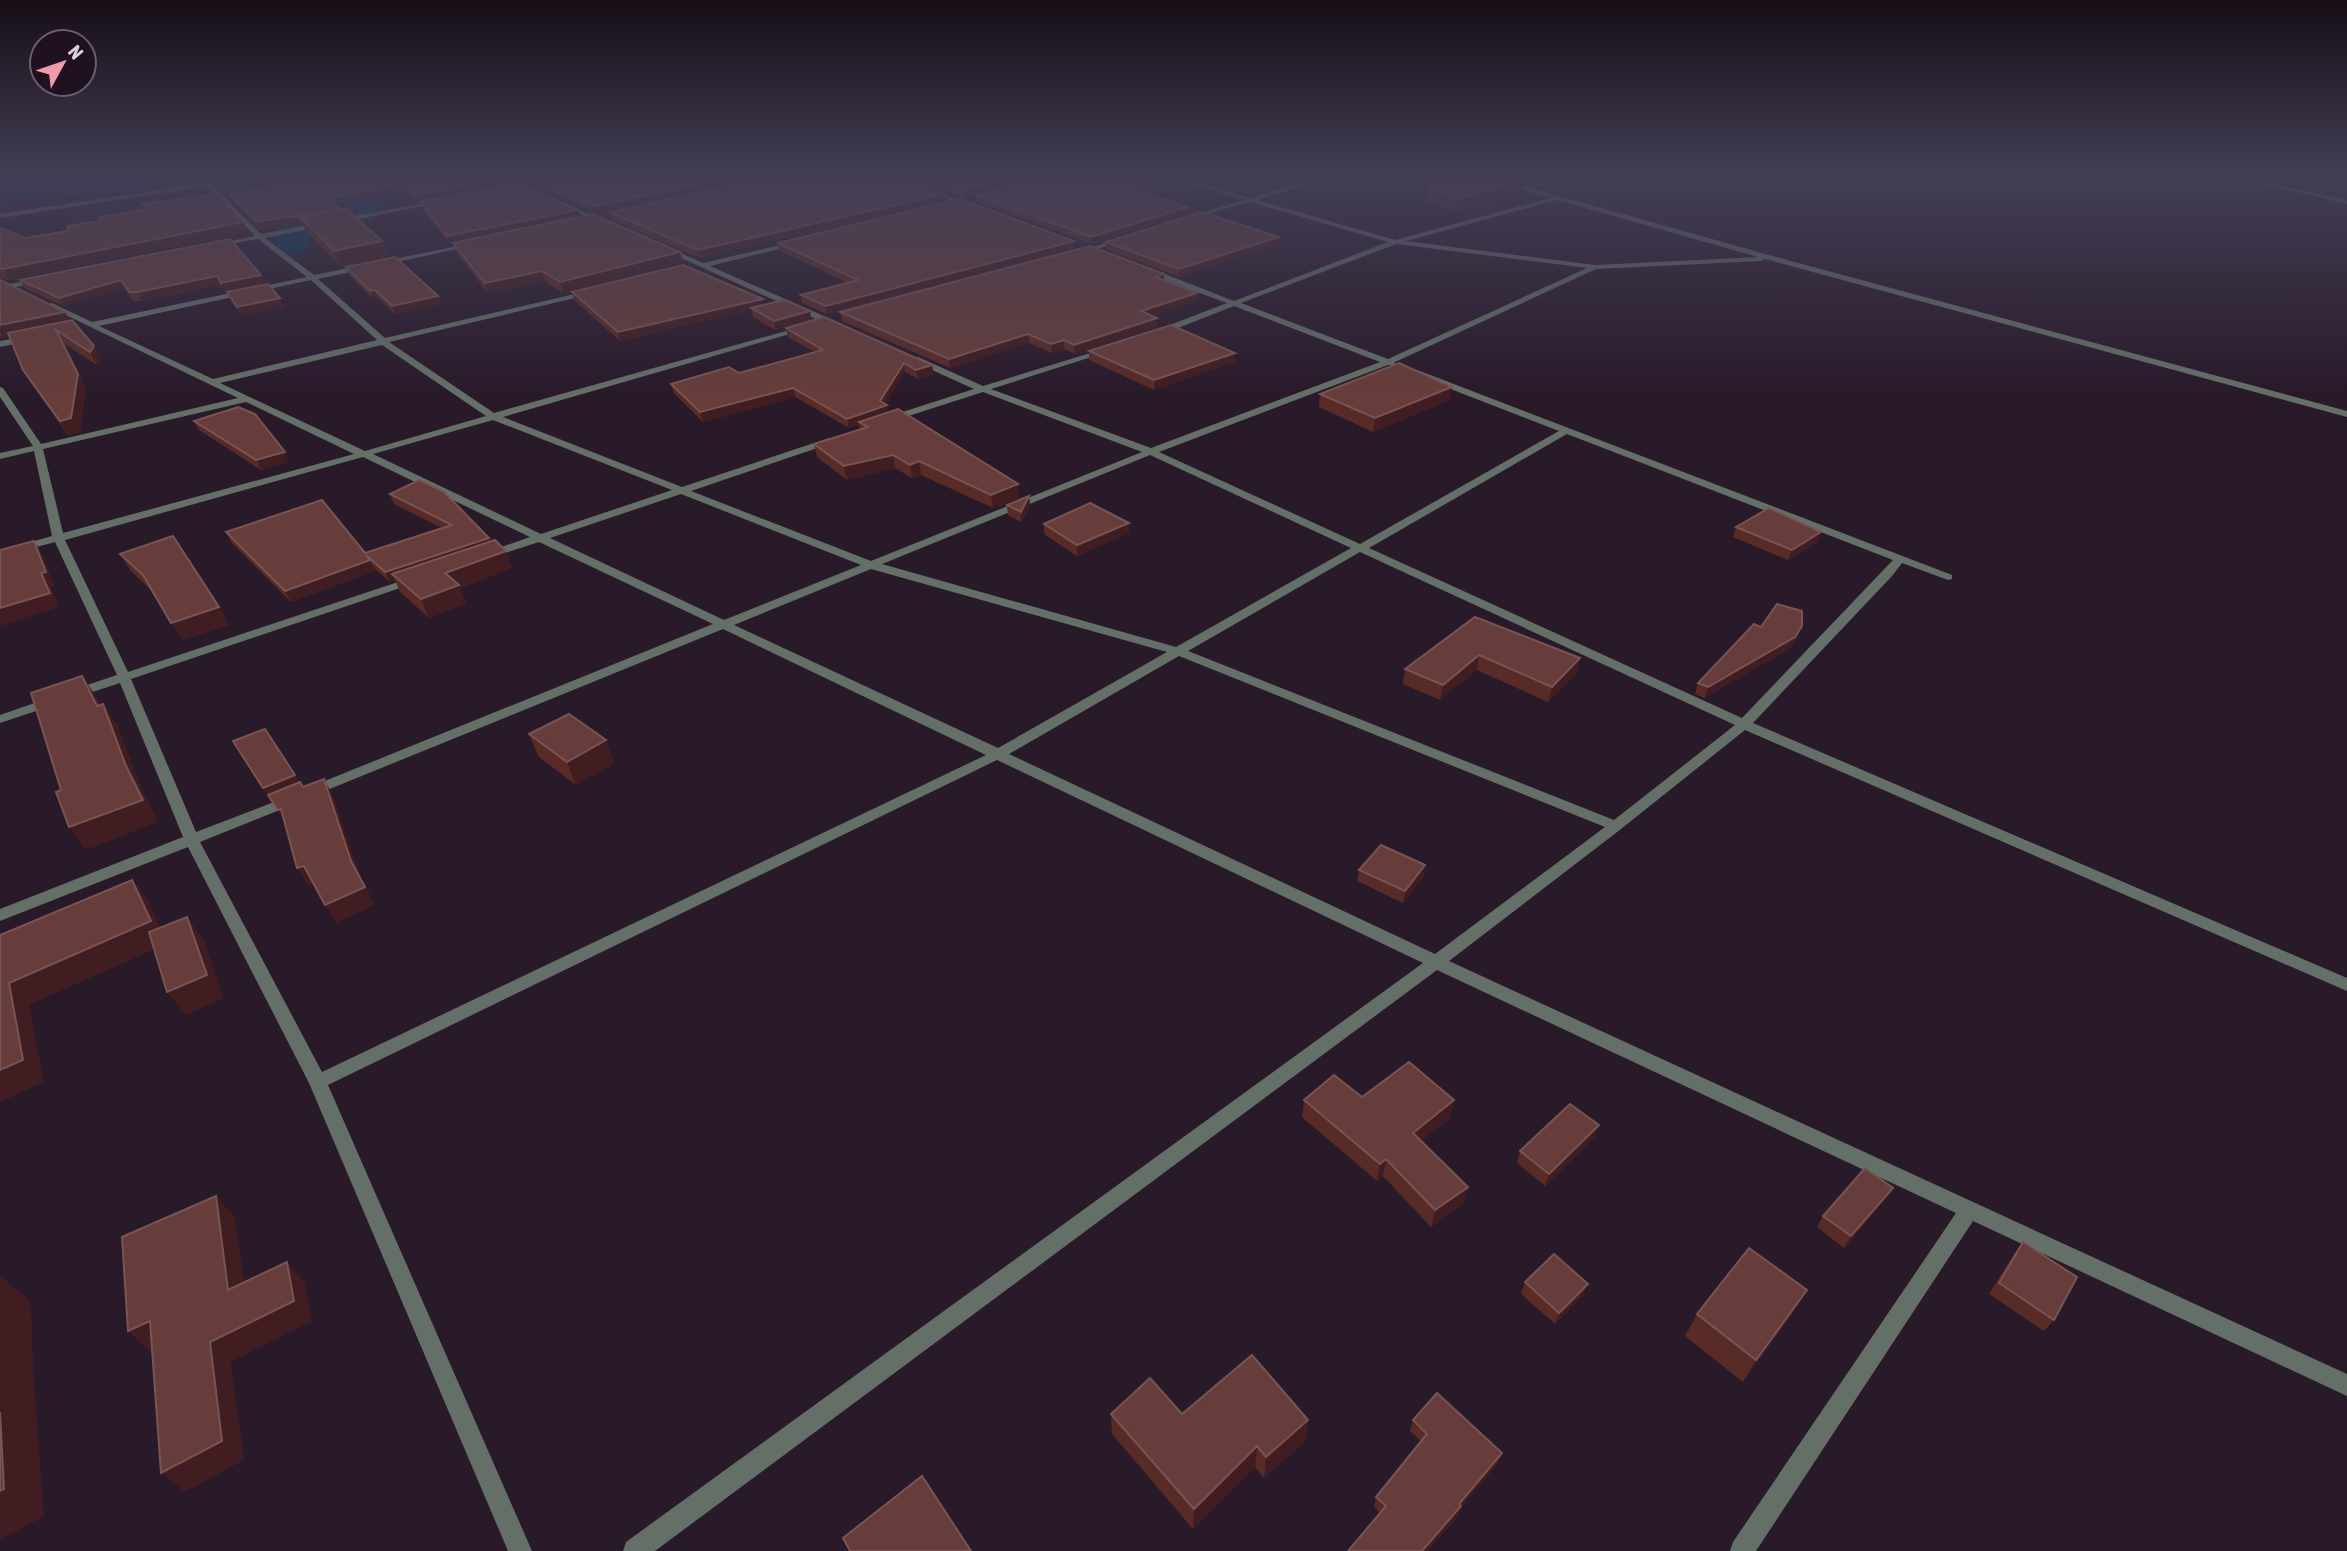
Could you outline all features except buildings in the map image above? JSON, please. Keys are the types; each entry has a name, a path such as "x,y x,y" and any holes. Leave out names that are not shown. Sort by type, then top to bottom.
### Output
{"street":[{"path":"273,247 313,278 385,343 492,416 871,565 1180,652 1616,826"},
{"path":"85,326 457,247"},
{"path":"661,247 850,331"},
{"path":"689,269 776,247"},
{"path":"1086,247 1104,254"},
{"path":"1064,256 1096,247"},
{"path":"1141,339 1381,247"},
{"path":"1438,247 1595,267 1773,259"},
{"path":"1733,247 2347,414"},
{"path":"0,915 725,626 812,587 1151,452 1388,362 1595,267"},
{"path":"1142,268 1401,366"},
{"path":"3,285 48,278"},
{"path":"3,285 1436,962 2347,1385"},
{"path":"212,382 599,290"},
{"path":"0,554 364,454 839,316"},
{"path":"0,344 39,336"},
{"path":"876,424 1114,347"},
{"path":"909,357 981,388 1151,452 1744,724 2347,985"},
{"path":"1413,371 1948,577"},
{"path":"0,390 38,446 58,537 124,677 192,839 318,1082 520,1551"},
{"path":"0,456 247,399"},
{"path":"318,1082 998,754 1567,429"},
{"path":"475,560 837,438"},
{"path":"635,1551 1436,962 1616,826 1744,724 1888,575 1900,558"},
{"path":"0,719 424,577"},
{"path":"1742,1551 1969,1210"}]}
